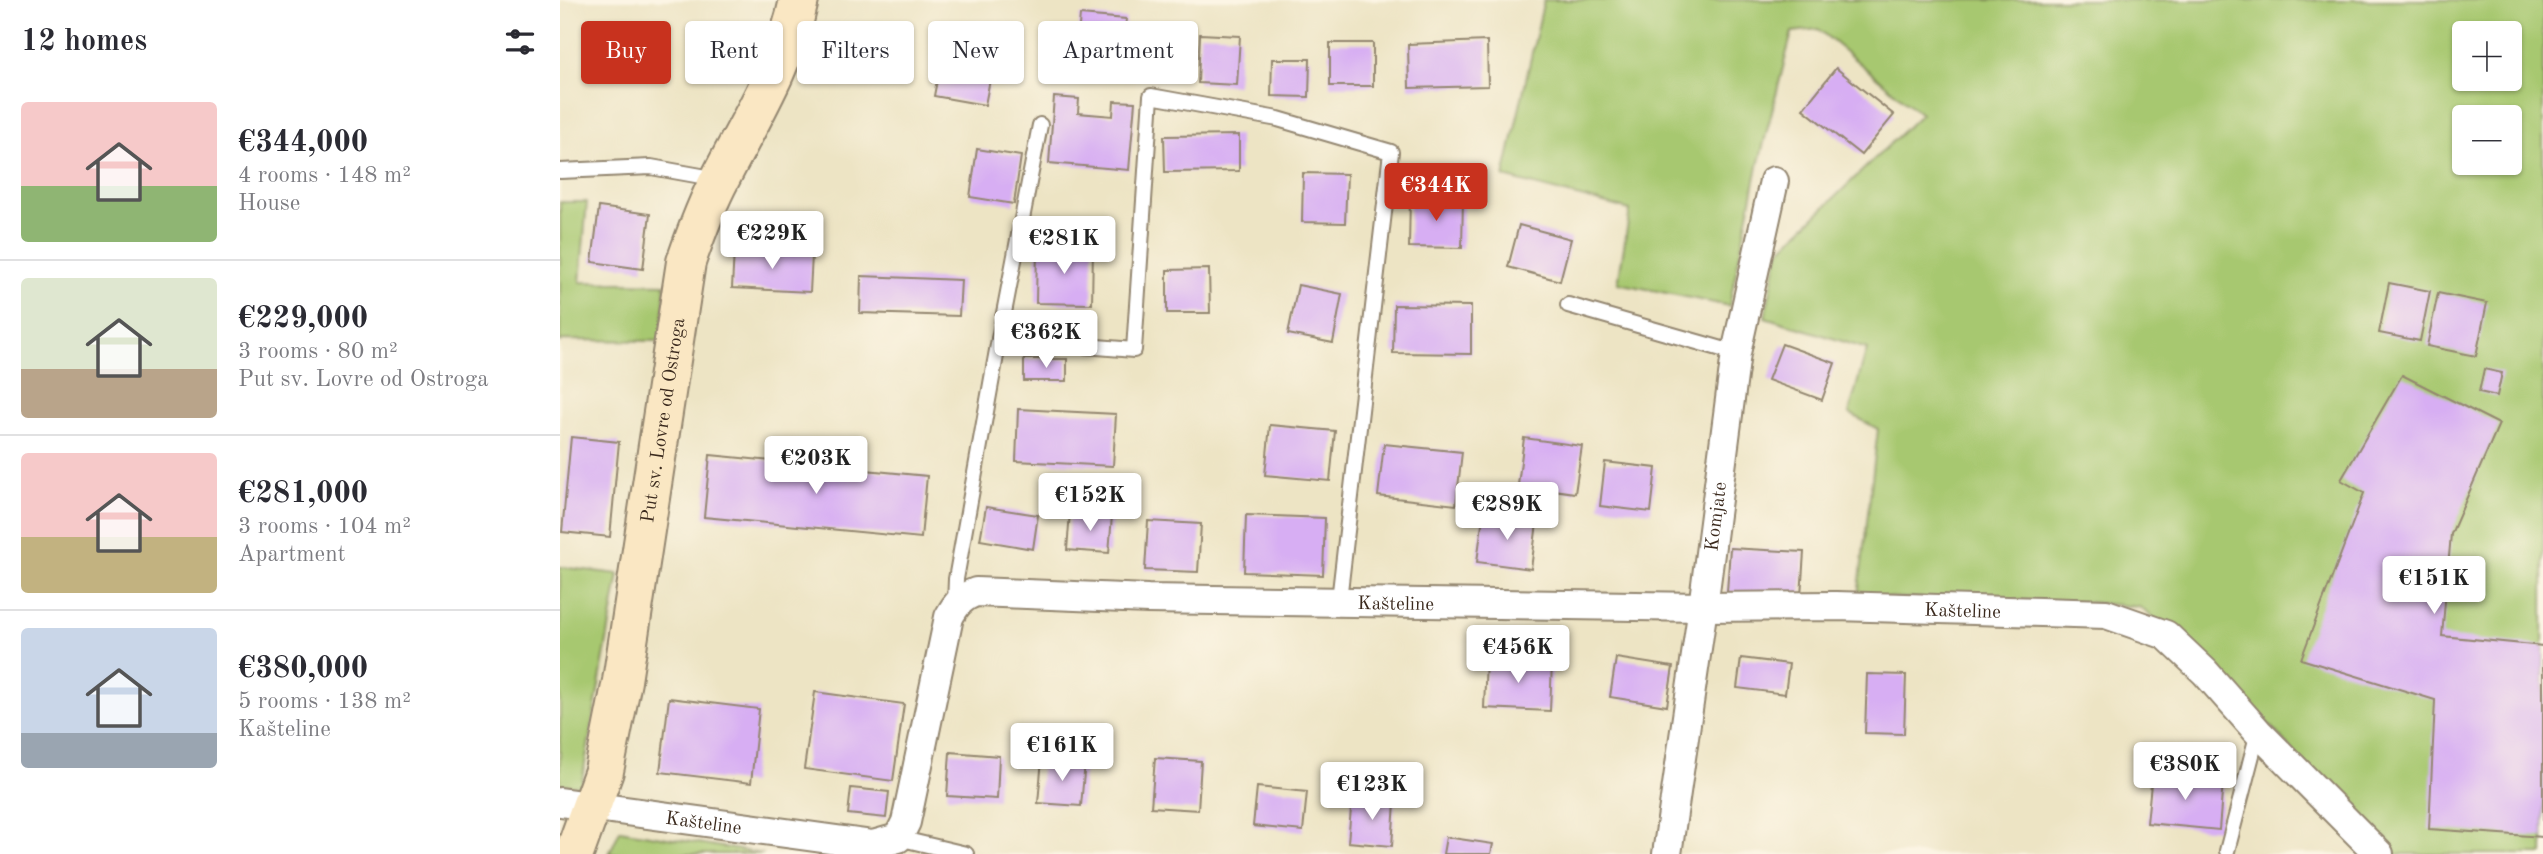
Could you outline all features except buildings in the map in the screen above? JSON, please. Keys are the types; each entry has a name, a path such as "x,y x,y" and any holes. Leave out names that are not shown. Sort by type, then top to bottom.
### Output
{"street":[{"name":"Put sv. Lovre od Ostroga","path":"574,854 577,804 604,771 622,681 685,262 719,179 776,72 799,0"},
{"name":"Komjate","path":"1667,854 1736,353 1774,181"},
{"name":"Kašteline","path":"955,606 965,596 975,593 1148,599 1703,607 1836,606 2106,614 2166,635 2205,672 2258,732 2379,854"},
{"path":"898,838 906,822 941,653 955,606"},
{"name":"Kašteline","path":"577,804 873,845 898,838"}],"lane":[{"path":"999,339 1134,350 1151,96 1278,119 1391,152 1339,600"},
{"path":"955,606 956,579 1040,125"},
{"path":"560,171 651,167 719,179"},
{"path":"1567,305 1736,353"},
{"path":"2227,851 2258,732"},
{"path":"898,838 966,854"}],"green space":[{"path":"1544,0 2543,0 2543,854 2387,854 2212,662 2139,607 2086,602 1858,597 1878,429 1849,413 1867,349 1765,317 1779,251 1921,114 1818,29 1792,32 1758,166 1729,306 1618,283 1630,210 1504,177"},
{"path":"560,202 587,202 580,282 665,284 662,341 561,340 560,343"},
{"path":"560,567 619,574 581,786 560,784"},
{"path":"620,830 763,854 609,854"}]}
